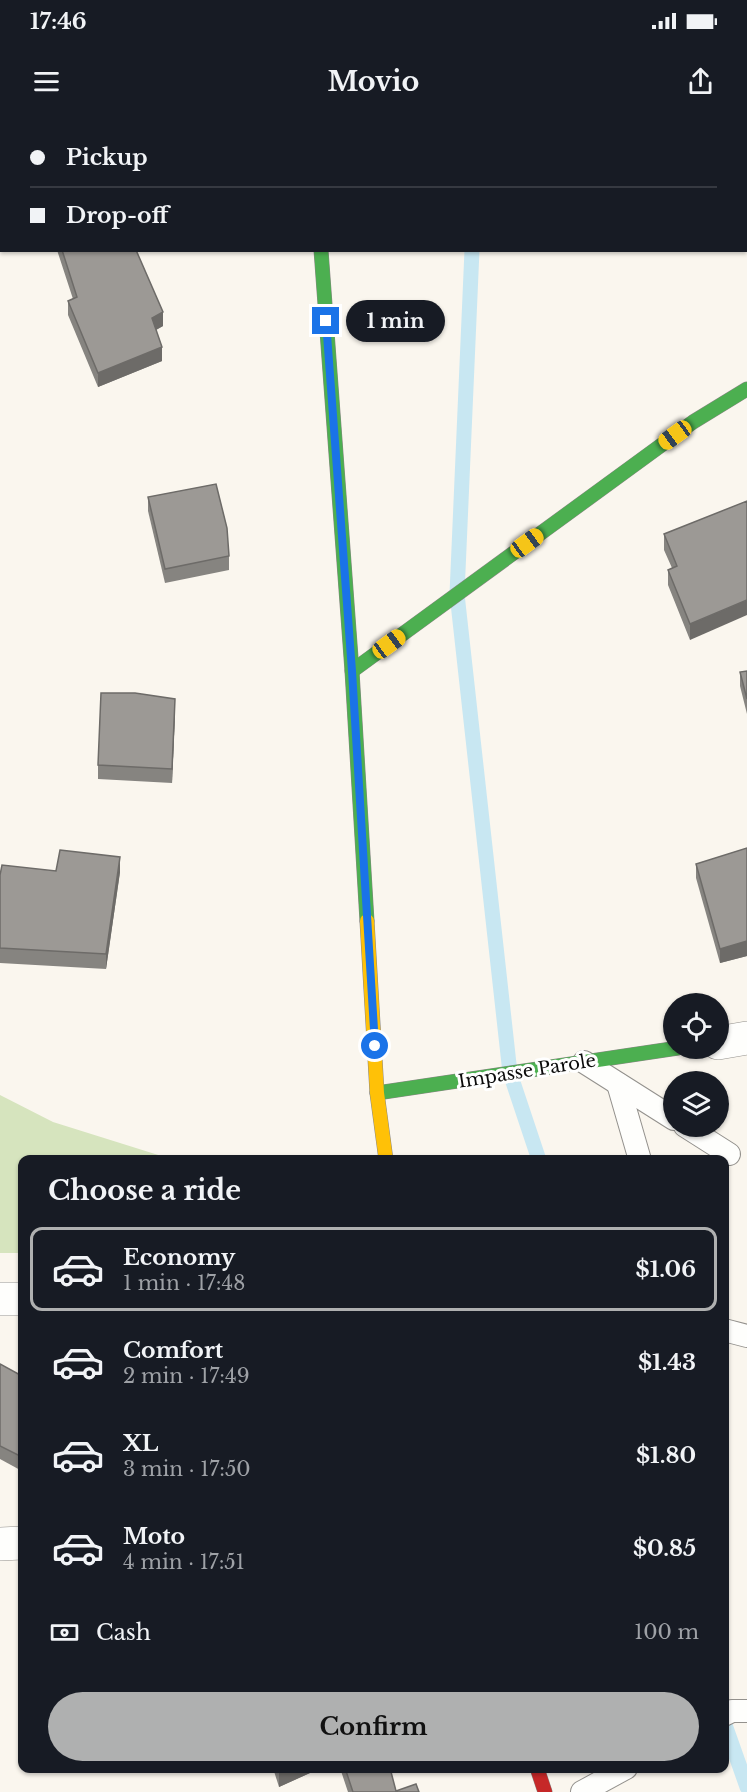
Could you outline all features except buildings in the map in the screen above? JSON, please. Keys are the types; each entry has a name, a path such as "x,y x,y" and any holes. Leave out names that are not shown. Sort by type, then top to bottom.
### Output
{"main road":[{"path":"321,252 352,671 377,1093 385,1155"},
{"path":"352,671 693,422 747,389"},
{"name":"Impasse Parole","path":"377,1093 663,1050"},
{"path":"539,1773 545,1792"}],"street":[{"path":"729,1041 747,1038"},
{"path":"0,1299 18,1299"},
{"path":"0,1544 18,1543"}],"lane":[{"path":"584,1062 663,1112"},
{"path":"618,1084 639,1155"},
{"path":"702,1137 729,1154"},
{"path":"729,1331 747,1336"},
{"path":"582,1792 617,1773"}],"green space":[{"path":"0,1095 53,1122 158,1155 18,1155 18,1253 0,1253"}],"waterway":[{"path":"472,252 457,594 510,1073 537,1155"},
{"path":"729,1736 747,1787"}],"traffic: fast":[{"path":"321,252 352,671 367,921"},
{"path":"352,671 693,422 747,389"},
{"path":"377,1093 663,1050"}],"traffic: slow":[{"path":"367,921 377,1093 385,1155"}],"traffic: jam":[{"path":"539,1773 545,1792"}],"route":[{"path":"326,321 352,671 375,1046"}]}
